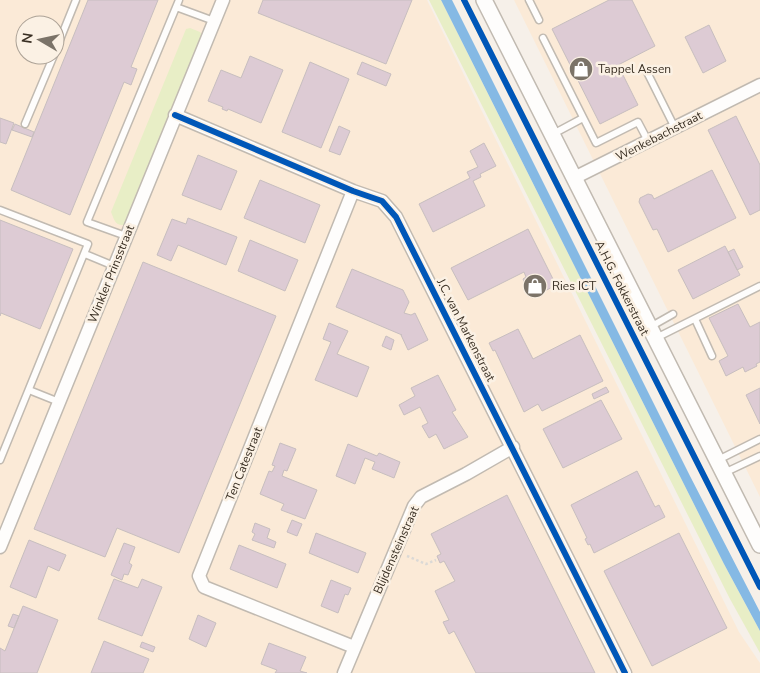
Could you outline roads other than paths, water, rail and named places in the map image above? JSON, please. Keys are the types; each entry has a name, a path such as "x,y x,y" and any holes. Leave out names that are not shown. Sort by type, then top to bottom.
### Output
{"street":[{"name":"Winkler Prinsstraat","path":"1,545 223,0"},
{"name":"A.H.G. Fokkerstraat","path":"484,0 760,545"},
{"name":"Wenkebachstraat","path":"574,178 760,85"},
{"name":"J.C. van Markenstraat","path":"176,115 353,191 382,201 396,217 625,673"},
{"name":"Ten Catestraat","path":"353,191 199,576 204,587 354,647"},
{"name":"Blijdensteinstraat","path":"344,673 414,506 421,497 513,447"}],"lane":[{"path":"65,26 76,0"},
{"path":"529,0 539,20"},
{"path":"126,236 88,222 178,3 214,21"},
{"path":"543,38 596,143 638,122 648,141"},
{"path":"25,124 49,65"},
{"path":"647,72 675,128"},
{"path":"552,134 584,118"},
{"path":"0,210 88,244 0,460"},
{"path":"85,254 114,266"},
{"path":"652,333 695,319 760,286"},
{"path":"652,333 673,314"},
{"path":"695,319 712,356"},
{"path":"29,390 59,402"},
{"path":"721,467 760,439"},
{"path":"721,467 760,456"}],"water":[{"path":"441,0 452,0 760,612 760,631 724,564"}],"place":[{"name":"Tappel Assen","path":"581,69"},
{"name":"Ries ICT","path":"535,286"}]}
